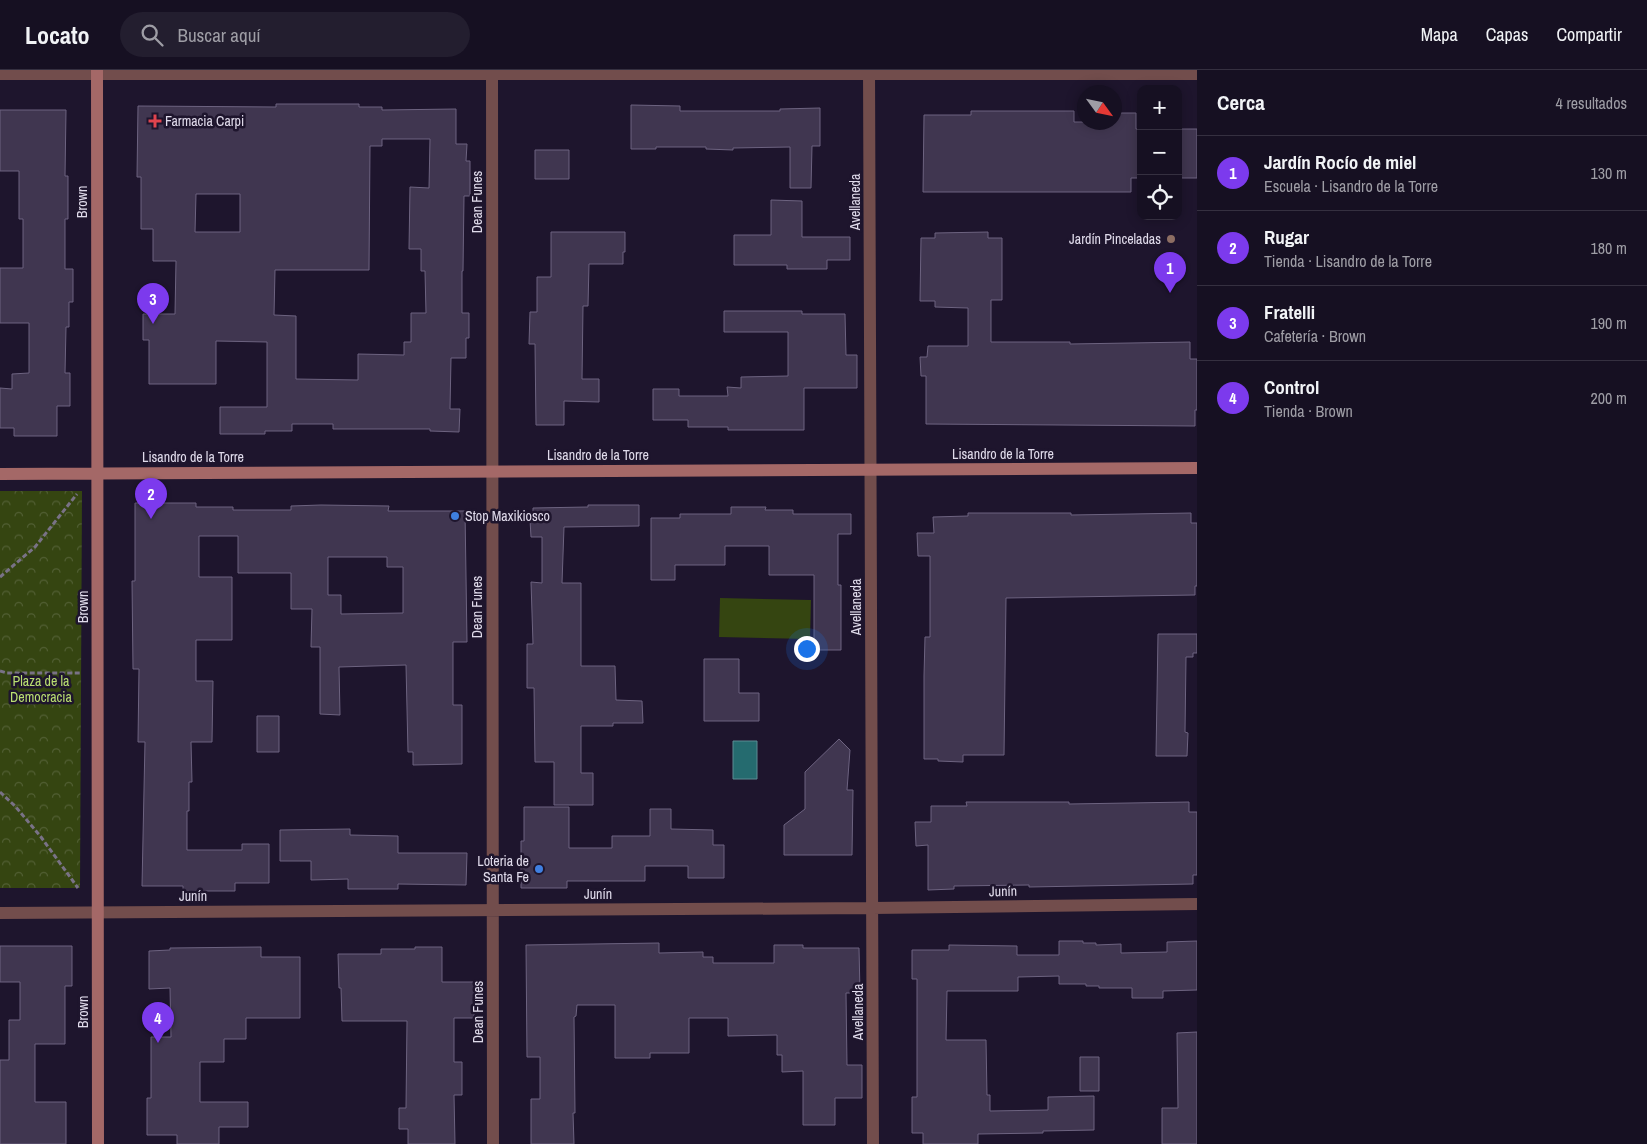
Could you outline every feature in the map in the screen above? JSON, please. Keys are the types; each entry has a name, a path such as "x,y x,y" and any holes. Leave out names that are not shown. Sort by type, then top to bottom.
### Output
{"main road":[{"name":"Brown","path":"97,73 98,1144"},
{"name":"Lisandro de la Torre","path":"0,474 97,472 1197,468"}],"street":[{"name":"Dean Funes","path":"492,72 493,1144"},
{"path":"0,74 869,72 1197,74"},
{"name":"Avellaneda","path":"869,72 873,1144"},
{"name":"Junín","path":"0,913 872,908 1197,904"}],"path":[{"path":"0,577 35,547 70,501 97,472"},
{"path":"0,671 7,673 98,673"},
{"path":"0,792 15,806 41,837 70,878 98,911"}],"green space":[{"name":"Plaza de la Democracia","path":"0,491 82,491 80,888 0,888"},
{"path":"720,598 811,600 810,639 719,637"}],"shaded area":[{"path":"733,741 757,741 757,779 733,779"}],"building":[{"path":"276,104 359,104 359,107 382,107 382,110 456,109 456,144 467,144 466,161 470,161 470,196 464,196 462,271 462,313 469,313 469,338 466,338 466,358 451,358 450,409 460,409 459,432 430,431 430,429 333,429 333,424 292,424 292,431 265,431 265,434 220,434 220,407 267,407 267,342 216,341 216,384 149,384 149,340 143,340 143,314 175,314 176,261 153,261 153,229 141,229 141,177 137,177 138,106 276,107","holes":["382,139 430,139 429,188 410,187 409,249 421,249 421,271 425,271 426,313 411,313 411,342 404,342 404,355 358,354 358,380 296,379 296,316 274,315 275,270 369,270 370,146 382,146","196,194 240,194 240,232 195,232"]},
{"path":"631,105 680,106 680,111 780,111 780,109 820,108 820,146 812,146 811,188 790,188 790,147 733,148 733,150 706,149 706,147 631,149"},
{"path":"0,110 66,110 65,176 68,176 68,219 65,219 65,269 73,269 73,302 69,302 69,327 66,327 65,373 70,373 70,406 57,406 57,436 14,436 14,428 0,428 0,388 12,389 12,374 29,373 29,323 0,323 0,268 23,268 23,219 19,219 19,171 0,171"},
{"path":"971,111 1074,111 1074,122 1077,122 1077,130 1122,130 1122,113 1136,113 1137,178 1131,178 1131,192 923,192 924,115 971,115"},
{"path":"1182,129 1197,129 1197,178 1182,178"},
{"path":"535,150 569,150 569,179 535,179"},
{"path":"771,200 802,201 802,237 850,237 850,260 827,260 827,269 787,269 787,265 734,265 734,235 771,235"},
{"path":"551,232 625,232 625,252 623,252 623,264 589,264 588,306 583,306 582,379 599,379 599,402 564,401 564,425 536,425 535,344 529,344 530,312 537,312 537,277 551,277"},
{"path":"988,232 988,238 1002,238 1002,300 991,300 991,342 1070,342 1070,344 1190,342 1190,359 1197,359 1197,410 1195,410 1195,426 926,424 926,376 921,376 920,357 927,357 928,346 968,346 968,308 935,307 935,301 920,301 921,238 935,238 935,233"},
{"path":"724,311 802,311 802,314 845,314 846,355 857,355 857,388 804,388 804,430 728,430 728,427 688,427 688,420 653,420 653,389 679,389 679,396 728,396 727,387 741,388 741,377 788,376 788,332 724,332"},
{"path":"135,503 196,503 196,507 233,507 233,510 291,510 291,506 321,505 389,506 388,511 465,511 467,642 453,642 453,705 462,705 462,764 413,765 413,752 408,752 406,665 339,667 340,715 320,714 320,647 311,647 312,609 291,609 291,573 238,573 238,536 199,536 199,577 232,577 232,640 196,640 196,681 213,681 212,742 191,742 192,782 189,782 187,850 242,850 242,844 269,844 269,883 235,883 235,891 183,891 183,886 142,886 145,742 138,742 139,669 133,669 132,581 135,581","holes":["328,557 387,557 387,567 403,567 403,613 341,614 341,595 328,595"]},
{"path":"588,505 639,505 639,526 564,527 562,583 581,583 581,666 615,666 616,700 642,701 643,723 613,723 613,726 581,726 581,773 593,773 593,805 554,805 554,762 535,762 534,688 527,688 527,644 533,644 531,582 542,583 542,537 531,537 530,520 533,518 533,508 588,507"},
{"path":"731,507 766,507 765,510 793,510 793,514 851,514 851,534 838,534 838,585 841,585 841,650 814,650 814,575 769,575 769,546 725,546 725,565 675,565 675,580 651,580 651,518 680,518 680,514 731,514"},
{"path":"968,513 1071,513 1071,515 1191,513 1191,523 1197,523 1197,586 1195,586 1195,595 1006,598 1004,755 963,755 963,762 924,759 925,637 930,637 930,556 918,556 917,533 934,533 933,517 968,516"},
{"path":"1158,634 1197,634 1197,653 1193,653 1193,657 1186,657 1185,732 1188,733 1187,756 1156,756"},
{"path":"704,659 739,659 739,693 759,693 759,721 704,721"},
{"path":"257,716 279,716 279,752 257,752"},
{"path":"839,739 850,750 847,790 853,790 852,855 784,855 784,825 805,809 805,772"},
{"path":"966,802 1069,802 1069,804 1189,802 1189,812 1197,812 1197,875 1193,875 1193,884 1029,887 1029,885 954,886 954,889 928,890 928,845 916,846 915,822 931,822 931,806 967,806"},
{"path":"524,807 569,807 569,848 612,848 612,836 650,836 650,809 671,809 671,829 713,830 713,845 724,845 724,878 688,878 688,866 645,866 645,881 567,881 567,888 521,888 521,841 524,841"},
{"path":"350,829 350,835 398,836 398,853 467,853 466,885 398,884 398,889 348,889 348,879 311,880 311,861 280,861 280,830"},
{"path":"1059,941 1083,941 1083,943 1096,943 1096,945 1121,944 1121,953 1167,952 1167,942 1197,941 1197,990 1163,991 1163,998 1132,998 1132,988 1099,988 1099,986 1086,986 1086,984 1059,984 1059,976 1018,977 1018,991 947,991 946,1040 986,1040 987,1095 990,1095 990,1111 1048,1110 1048,1097 1094,1096 1094,1130 978,1134 978,1144 923,1144 923,1133 912,1133 912,1097 917,1097 917,979 912,979 912,950 949,950 949,945 1017,946 1017,955 1059,955"},
{"path":"659,943 659,953 703,952 703,957 713,957 713,963 774,963 774,945 803,945 803,948 859,948 860,993 846,993 847,1065 862,1065 862,1098 835,1098 835,1125 803,1125 803,1071 782,1072 782,1055 777,1055 777,1035 728,1036 728,1018 689,1018 689,1053 650,1053 650,1058 615,1058 615,1005 577,1005 576,1016 574,1017 574,1144 531,1144 531,1099 540,1099 540,1057 527,1057 526,945"},
{"path":"0,946 72,946 72,986 65,986 65,1044 35,1044 35,1102 66,1102 66,1144 0,1144 0,1060 9,1060 9,1020 20,1020 20,982 0,982"},
{"path":"261,947 261,957 300,957 300,1018 246,1018 246,1039 224,1039 224,1062 200,1062 200,1102 248,1102 248,1127 219,1127 219,1144 177,1144 177,1135 147,1135 147,1098 151,1098 151,1037 171,1037 170,988 149,989 149,951 170,950 170,948"},
{"path":"415,947 442,947 442,982 474,982 474,1018 454,1018 454,1062 462,1062 462,1095 454,1095 455,1144 408,1144 408,1129 399,1129 399,1108 406,1108 407,1021 342,1021 338,954 381,954 381,949 415,949"},
{"path":"1197,1032 1197,1144 1162,1144 1162,1108 1178,1108 1177,1033"},
{"path":"1080,1057 1099,1057 1099,1091 1080,1091"}],"place":[{"name":"Farmacia Carpi","path":"155,121"},
{"name":"Jardín Pinceladas","path":"1171,239"},
{"name":"Jardín Rocío de miel","path":"1170,293"},
{"name":"Fratelli","path":"153,324"},
{"name":"Stop Maxikiosco","path":"455,516"},
{"name":"Rugar","path":"151,519"},
{"name":"Loteria de Santa Fe","path":"539,869"},
{"name":"Control","path":"158,1043"}]}
